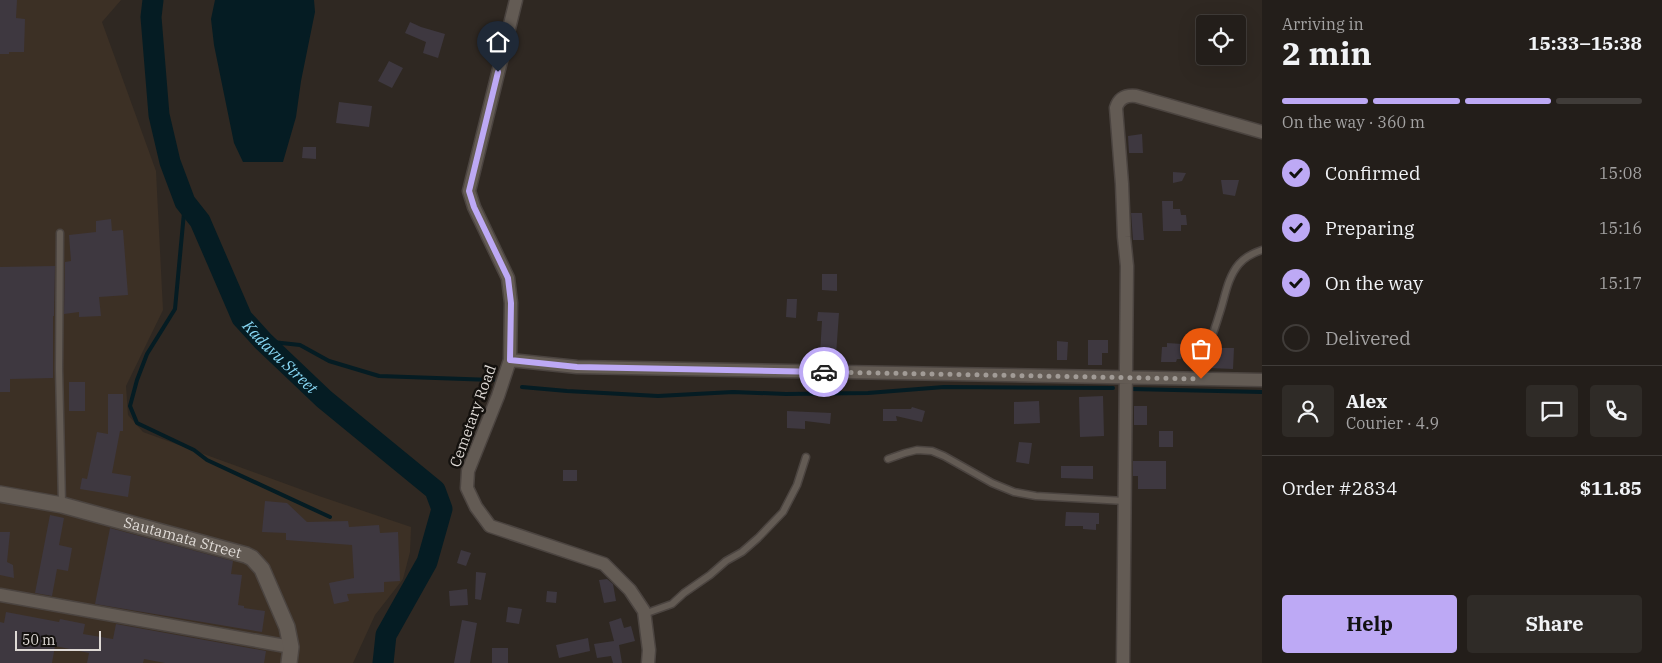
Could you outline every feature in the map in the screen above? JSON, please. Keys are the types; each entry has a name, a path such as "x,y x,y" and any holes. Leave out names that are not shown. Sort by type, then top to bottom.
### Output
{"street":[{"name":"Cemetary Road","path":"516,0 469,191 474,207 508,278 511,303 508,367 468,471 467,488 476,507 490,526 604,564 630,590 644,611 649,650 648,663"},
{"path":"1124,663 1127,266 1116,118 1117,104 1125,96 1140,96 1262,132"},
{"path":"508,367 1262,380"},
{"name":"Sautamata Street","path":"0,494 62,505 252,558 262,569 287,627 291,647 289,663"},
{"path":"0,595 291,647"}],"lane":[{"path":"60,233 59,369 62,505"},
{"path":"1201,379 1209,344 1234,272 1246,258 1262,250"},
{"path":"888,459 917,450 932,451 992,483 1014,492 1036,496 1124,500"},
{"path":"644,614 672,604 758,538 783,512 798,485 806,457"}],"shaded area":[{"path":"0,0 121,0 102,22 156,171 163,310 126,386 128,415 143,432 319,496 411,527 410,552 403,579 375,615 353,663 0,663"}],"water":[{"path":"215,0 314,0 315,12 296,117 283,162 243,162 234,143 214,45 211,19"}],"building":[{"path":"0,0 17,0 16,18 25,19 24,52 0,54"},
{"path":"410,22 445,34 438,58 423,53 426,42 405,33"},
{"path":"389,61 403,68 392,88 378,81"},
{"path":"339,102 372,106 369,127 336,123"},
{"path":"1142,134 1143,153 1129,153 1128,136"},
{"path":"303,147 316,147 316,159 302,158"},
{"path":"1173,172 1186,173 1182,181 1173,183"},
{"path":"1221,180 1239,180 1235,196 1223,194"},
{"path":"1162,201 1173,201 1173,209 1180,209 1181,215 1186,215 1187,225 1181,225 1181,231 1163,231"},
{"path":"1131,213 1142,213 1144,240 1133,240"},
{"path":"111,219 112,231 123,230 128,295 99,297 101,316 79,317 79,312 64,314 65,262 71,261 69,235 96,232 96,221"},
{"path":"55,266 53,378 10,379 10,392 0,392 0,267"},
{"path":"822,274 837,274 837,291 822,290"},
{"path":"787,299 797,299 796,318 786,317"},
{"path":"818,312 839,313 836,355 820,354 822,321 817,321"},
{"path":"1088,340 1108,340 1108,353 1102,353 1102,365 1088,365"},
{"path":"1057,341 1068,342 1067,360 1057,360"},
{"path":"1167,343 1182,344 1181,359 1177,359 1176,362 1161,362 1162,347 1167,347"},
{"path":"1215,348 1234,348 1233,369 1210,368 1210,359 1215,359"},
{"path":"69,382 85,382 85,411 69,411"},
{"path":"108,394 123,394 123,431 120,431 112,473 131,476 128,497 80,489 82,478 87,479 97,432 108,434"},
{"path":"1103,396 1104,436 1080,437 1079,397"},
{"path":"1039,401 1040,423 1014,424 1014,402"},
{"path":"1134,406 1147,406 1147,425 1134,425"},
{"path":"912,407 925,411 922,422 896,416 897,421 883,421 883,409 911,409"},
{"path":"787,411 831,413 830,424 805,421 805,429 787,428"},
{"path":"1159,431 1173,431 1173,447 1159,447"},
{"path":"1019,442 1032,443 1029,464 1016,462"},
{"path":"1133,461 1166,461 1166,489 1138,489 1138,476 1133,476"},
{"path":"1061,466 1093,466 1093,479 1061,478"},
{"path":"563,470 577,470 577,481 563,481"},
{"path":"265,501 287,503 307,522 348,521 349,527 379,525 380,533 398,532 400,581 384,582 384,592 347,594 349,601 334,604 329,583 354,578 352,545 286,540 286,533 262,532"},
{"path":"1066,512 1099,513 1099,524 1096,524 1096,530 1083,529 1083,526 1065,526"},
{"path":"50,515 64,518 59,545 72,548 68,571 57,569 52,596 35,593"},
{"path":"110,528 233,561 231,574 242,575 238,605 244,606 244,608 265,611 262,632 95,604"},
{"path":"0,532 10,532 7,562 13,565 14,578 0,575"},
{"path":"461,550 471,553 466,566 457,563"},
{"path":"476,572 486,573 481,600 475,599"},
{"path":"607,579 613,584 616,601 604,603 599,580"},
{"path":"467,589 468,605 450,606 449,591"},
{"path":"547,591 557,592 556,603 546,602"},
{"path":"508,607 522,609 519,624 506,622"},
{"path":"6,612 59,622 60,619 85,624 83,634 113,639 116,624 266,651 264,663 165,663 144,659 143,663 87,663 89,653 55,646 52,663 0,663 0,622 4,623"},
{"path":"621,618 624,628 631,626 635,641 619,645 622,663 613,663 611,656 597,658 594,644 614,641 609,622"},
{"path":"462,620 477,623 470,663 454,663"},
{"path":"588,638 590,651 559,658 556,645"},
{"path":"492,648 508,648 508,663 492,663"}],"waterway":[{"name":"Kadavu Street","path":"153,0 151,17 159,115 170,162 185,202 200,221 242,318 263,341 324,399 435,490 442,509 427,562 386,635 383,663"},
{"path":"185,202 175,309 147,354 137,380 130,406 137,423 194,450 207,460 330,517"},
{"path":"263,341 300,345 329,361 379,376 493,380"},
{"path":"522,387 658,396 733,392 786,394 868,393 944,387 1113,388"},
{"path":"1131,389 1262,392"}],"way so far":[{"path":"824,372 1201,379"}],"route":[{"path":"498,72 469,191 474,207 508,278 511,303 510,360 577,367 824,372"}]}
